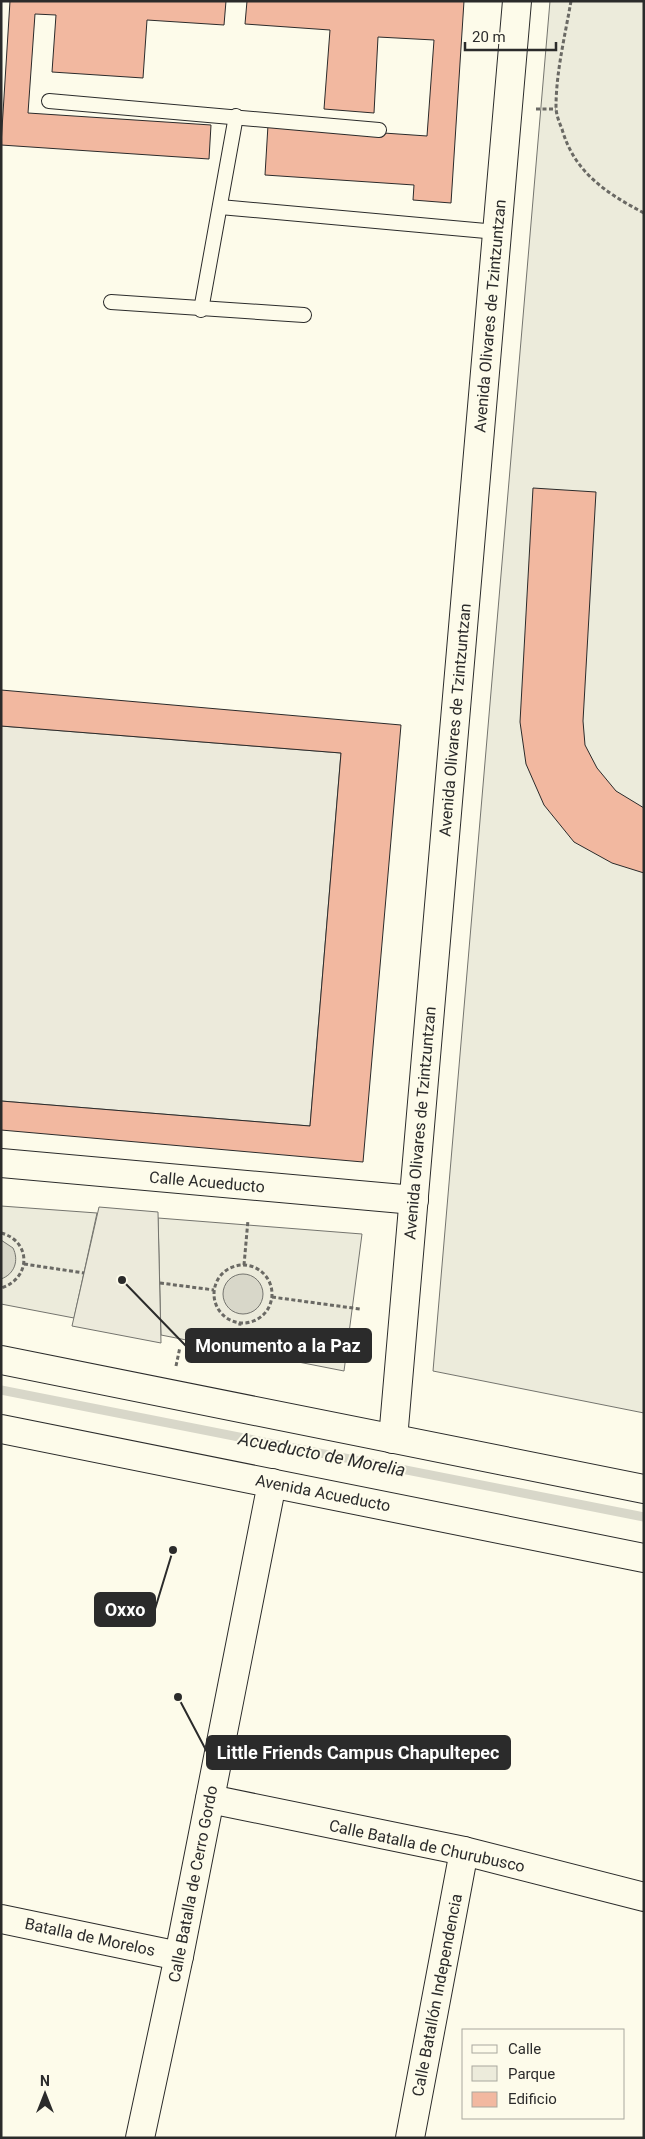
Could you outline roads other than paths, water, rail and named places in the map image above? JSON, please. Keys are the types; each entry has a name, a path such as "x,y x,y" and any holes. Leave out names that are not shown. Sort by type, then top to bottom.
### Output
{"street":[{"name":"Avenida Olivares de Tzintzuntzan","path":"393,1439 516,1"},
{"name":"Calle Acueducto","path":"1,1163 414,1200"},
{"path":"1,1360 644,1489"},
{"name":"Avenida Acueducto","path":"1,1428 644,1558"},
{"name":"Calle Batalla de Cerro Gordo","path":"140,2138 210,1800 272,1483"},
{"name":"Calle Batalla de Churubusco","path":"210,1800 464,1852 644,1897"},
{"name":"Calle Batallón Independencia","path":"410,2138 464,1852"},
{"name":"Batalla de Morelos","path":"1,1919 178,1956"}],"lane":[{"path":"50,100 379,130"},
{"path":"201,310 236,116"},
{"path":"220,206 497,232"},
{"path":"111,302 201,310 304,315"}],"waterway":[{"name":"Acueducto de Morelia","path":"1,1390 644,1517"}],"place":[{"name":"Monumento a la Paz","path":"122,1280"},
{"name":"Oxxo","path":"173,1550"},
{"name":"Little Friends Campus Chapultepec","path":"178,1697"}]}
